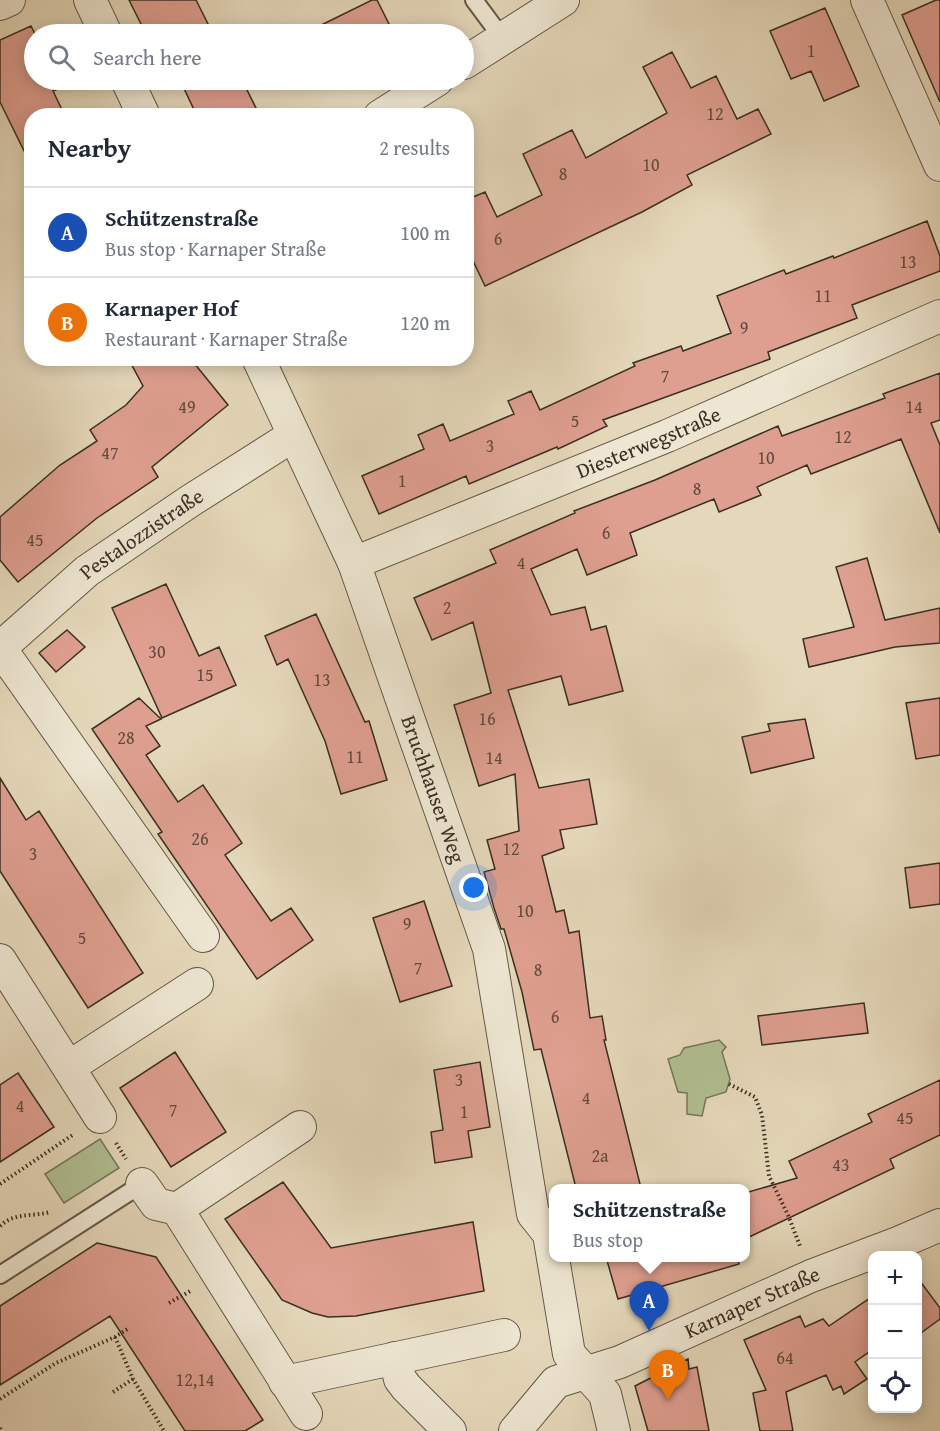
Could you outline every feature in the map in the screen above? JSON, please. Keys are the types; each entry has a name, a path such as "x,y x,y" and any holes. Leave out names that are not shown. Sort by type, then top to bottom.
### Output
{"street":[{"path":"0,4 9,0"},
{"path":"90,0 101,24"},
{"path":"474,57 563,0"},
{"path":"867,0 940,165"},
{"path":"132,90 140,108"},
{"path":"393,108 421,90"},
{"name":"Diesterwegstraße","path":"354,563 667,436 940,316"},
{"name":"Bruchhauser Weg","path":"262,366 354,563 489,949 533,1214 549,1234"},
{"name":"Pestalozzistraße","path":"203,936 0,648 87,571 190,501 294,435"},
{"path":"0,960 100,1117"},
{"path":"69,1067 197,984"},
{"path":"177,1209 300,1127"},
{"path":"142,1184 156,1204 177,1209 306,1414"},
{"name":"Karnaper Straße","path":"515,1431 556,1382 620,1362 811,1276 940,1225"},
{"name":"Bruchhauser Weg","path":"554,1262 569,1354 605,1394 614,1431"},
{"path":"285,1382 504,1335"},
{"path":"395,1358 400,1378 406,1387 450,1431"}],"lane":[{"path":"474,0 503,39"},
{"path":"0,1275 142,1184"}],"path":[{"path":"729,1084 755,1097 762,1115 769,1176 800,1246"},
{"path":"0,1184 100,1117 142,1184"},
{"path":"0,1399 56,1363 115,1337 129,1328"},
{"path":"115,1337 133,1379 164,1431"},
{"path":"113,1392 133,1379"}],"green space":[{"path":"719,1040 726,1047 722,1052 730,1079 726,1092 706,1098 702,1116 687,1114 687,1093 678,1092 668,1059 680,1055 684,1048"},
{"path":"100,1139 119,1168 64,1203 45,1174"}],"building":[{"path":"129,0 196,0 208,24 141,24"},
{"path":"372,0 377,0 389,24 323,24"},
{"path":"940,0 940,102 902,15"},
{"path":"825,8 859,86 824,101 811,71 791,79 770,31"},
{"path":"24,29 24,90 55,90 53,91 61,108 24,108 24,151 0,102 0,40"},
{"path":"672,52 691,88 716,76 737,119 758,109 771,134 687,175 692,185 642,212 485,286 474,263 474,197 485,192 497,217 542,195 523,154 572,130 586,158 667,113 643,67"},
{"path":"185,90 247,90 256,108 193,108"},
{"path":"927,221 940,256 940,271 852,305 857,318 768,352 770,359 603,420 607,426 558,449 557,447 469,484 466,476 379,514 362,476 424,449 418,435 443,424 450,441 514,414 508,401 531,391 540,410 635,366 633,363 681,346 683,351 731,333 717,296 784,270 786,274 833,256 834,258"},
{"path":"132,366 196,366 228,405 152,467 158,477 97,518 18,582 0,560 0,517 60,465 97,441 90,430 126,405 143,386"},
{"path":"940,373 940,420 931,423 940,445 940,533 901,439 811,474 807,465 757,487 761,495 719,512 714,499 630,533 637,555 587,575 577,549 531,569 551,615 585,607 591,630 606,626 623,691 569,705 561,676 508,690 539,788 589,779 597,824 560,830 564,848 542,856 556,912 564,910 569,933 579,931 590,1018 602,1016 606,1040 604,1040 640,1184 575,1184 541,1049 534,1050 522,992 504,929 501,929 484,872 495,869 487,840 519,831 515,774 479,786 454,705 491,693 473,622 432,640 414,598 496,563 490,550 575,513 574,511 655,480 778,426 782,436 885,398 883,394"},
{"path":"867,558 885,620 940,608 940,643 895,647 809,667 803,639 854,627 836,567"},
{"path":"166,584 199,656 219,647 236,685 162,718 112,608"},
{"path":"316,614 365,722 369,721 387,780 341,794 325,741 288,659 277,665 265,636"},
{"path":"67,630 85,647 56,672 39,653"},
{"path":"139,698 161,719 146,726 160,746 146,755 178,802 203,785 242,843 225,855 271,921 291,908 313,940 257,979 158,834 162,832 92,729"},
{"path":"940,698 940,755 916,759 906,703"},
{"path":"805,719 814,758 751,773 742,737 770,731 768,724"},
{"path":"0,778 26,820 39,811 143,973 88,1008 0,871"},
{"path":"940,863 940,904 910,908 905,868"},
{"path":"424,901 452,986 400,1002 373,918"},
{"path":"864,1003 868,1033 762,1045 758,1016"},
{"path":"175,1052 226,1132 171,1167 120,1088"},
{"path":"480,1062 490,1127 468,1131 472,1157 435,1163 431,1132 443,1130 434,1070"},
{"path":"18,1073 54,1127 0,1162 0,1085"},
{"path":"940,1080 940,1135 890,1159 894,1168 750,1237 750,1192 797,1178 789,1161 872,1122 868,1114"},
{"path":"283,1182 331,1248 473,1222 484,1291 356,1316 328,1317 282,1300 225,1219"},
{"path":"97,1243 156,1257 263,1420 245,1431 185,1431 110,1316 0,1385 0,1306"},
{"path":"607,1262 739,1262 739,1264 618,1299"},
{"path":"922,1284 940,1308 940,1319 922,1332"},
{"path":"868,1299 868,1353 855,1362 867,1379 844,1394 841,1386 833,1390 826,1375 786,1392 793,1431 760,1431 753,1393 766,1390 744,1340 800,1316 805,1327 823,1319 829,1326"},
{"path":"688,1359 689,1369 697,1367 709,1431 648,1431 635,1386"}],"place":[{"name":"Schützenstraße","path":"649,1331"},
{"name":"Karnaper Hof","path":"668,1400"}]}
